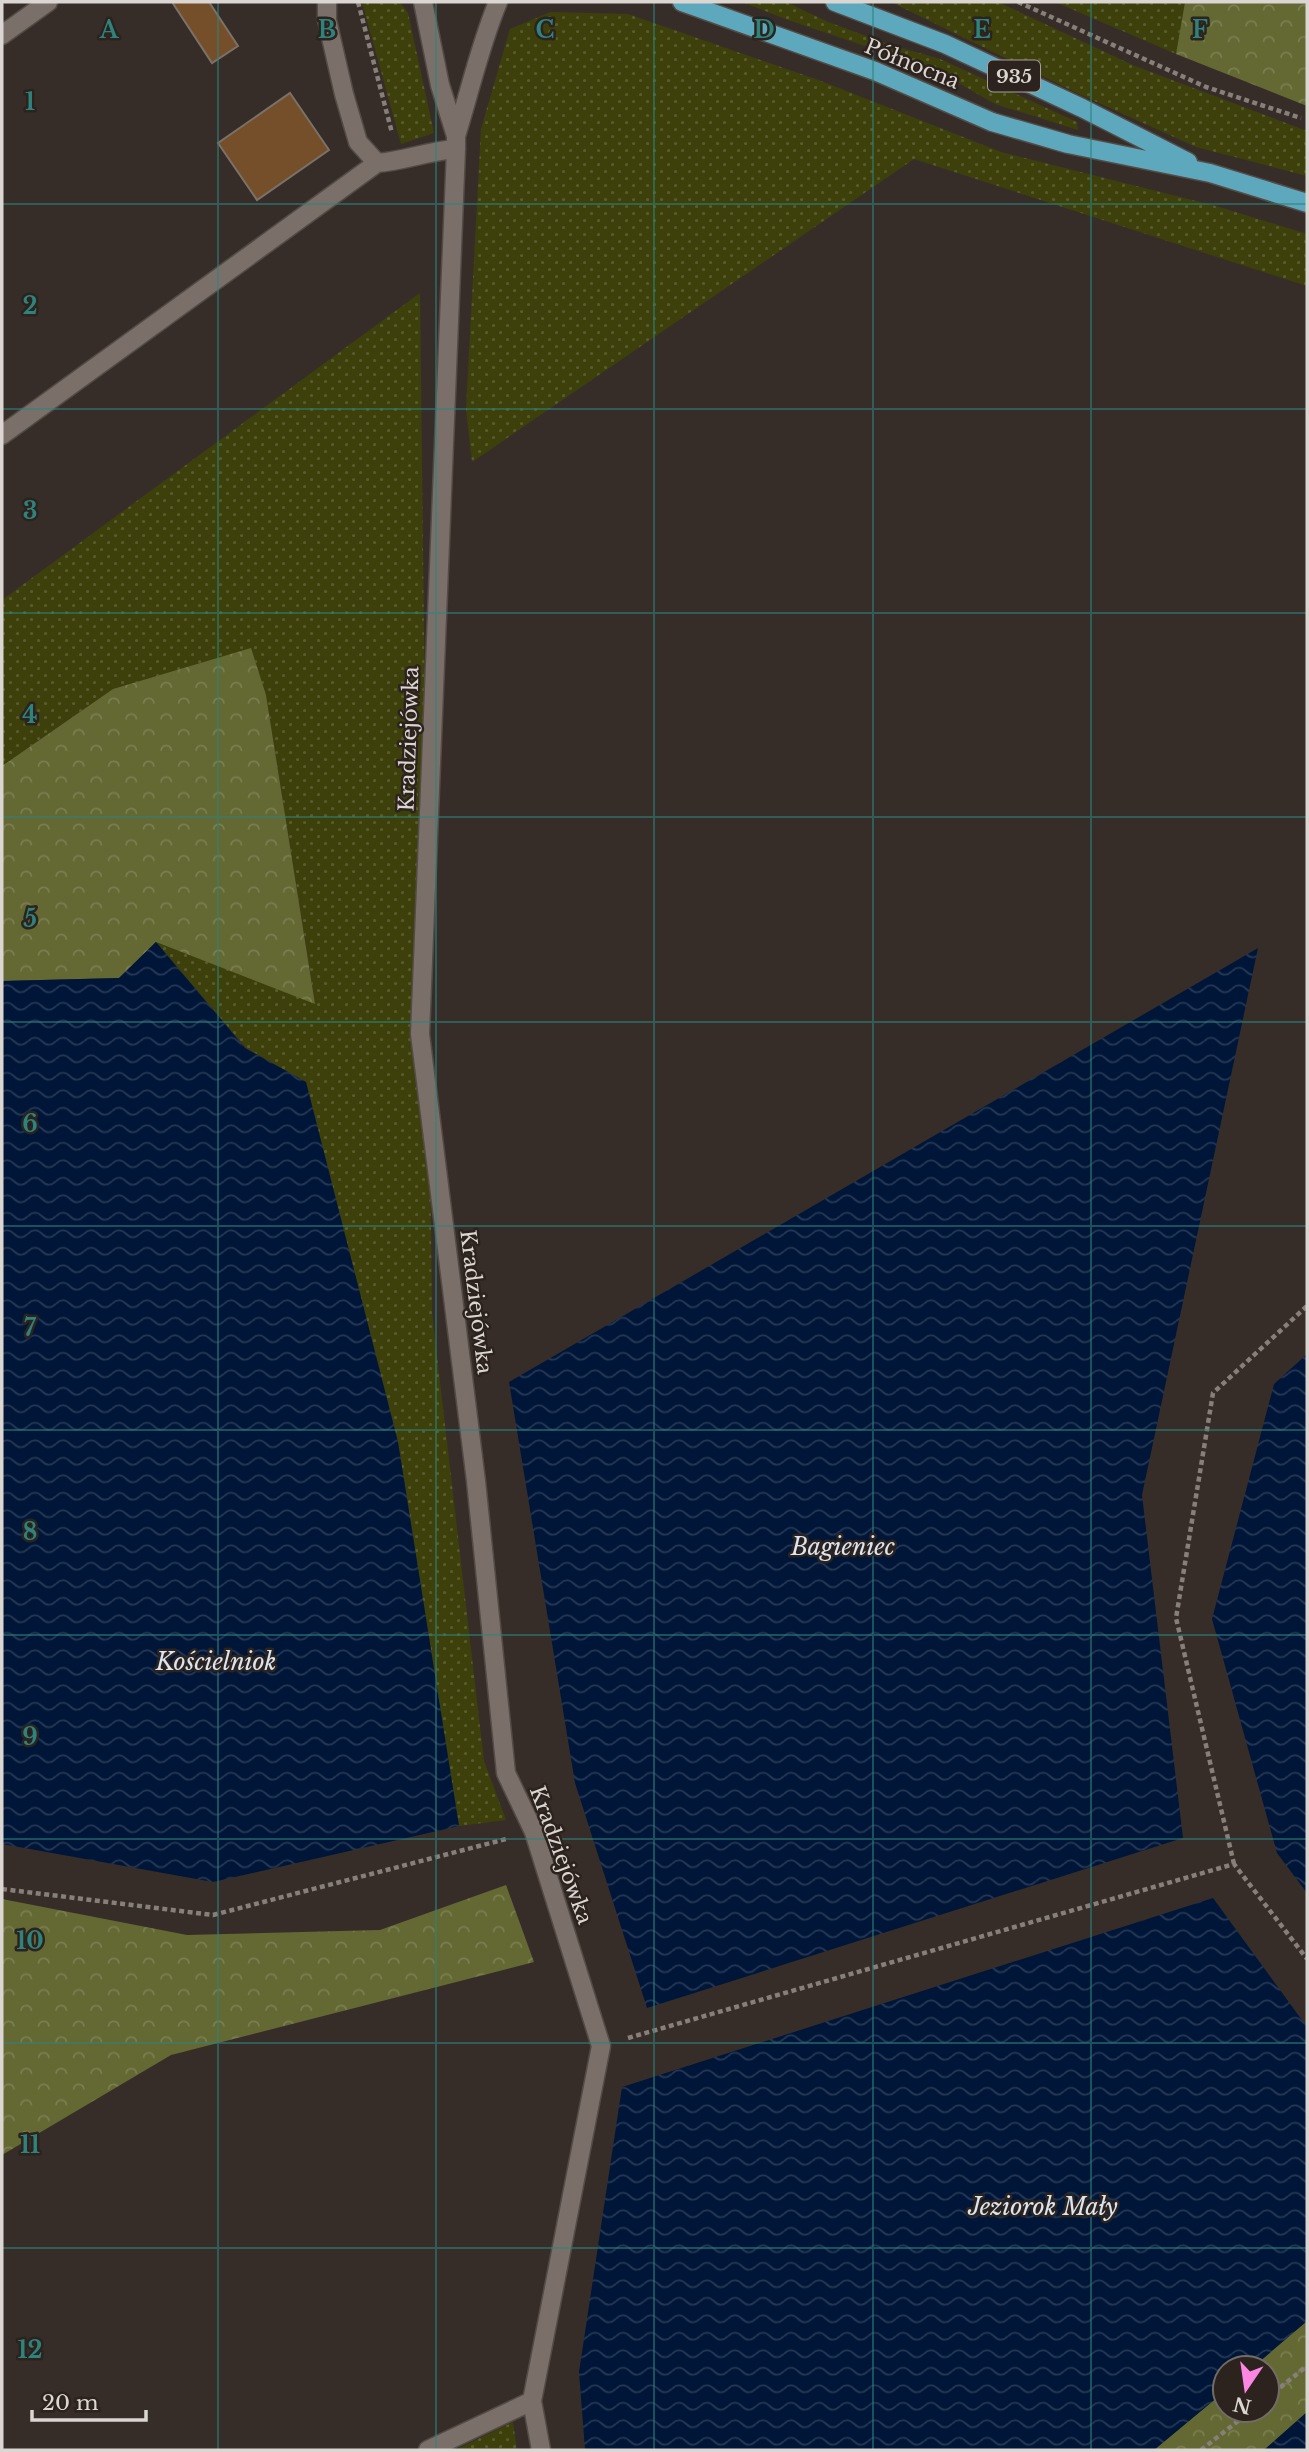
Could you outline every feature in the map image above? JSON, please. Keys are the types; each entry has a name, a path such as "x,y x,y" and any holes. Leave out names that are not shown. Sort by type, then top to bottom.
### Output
{"main road":[{"name":"Północna","path":"681,2 875,71 992,122 1068,144 1210,173 1307,203"},
{"name":"Północna","path":"835,2 946,44 1082,108 1210,173"}],"street":[{"path":"2,35 48,2"},
{"path":"327,2 327,20 358,142 377,163"},
{"name":"Kradziejówka","path":"423,2 440,85 456,142"},
{"name":"Kradziejówka","path":"498,2 484,38 456,142 420,1034 476,1481 506,1773 534,1832 601,2046 532,2401 541,2450"},
{"path":"2,435 377,163 399,161 456,142"},
{"path":"428,2450 532,2401"}],"path":[{"path":"358,2 399,161"},
{"path":"1018,2 1206,87 1301,118"},
{"path":"1307,1306 1213,1392 1176,1618 1234,1864 1307,1959"},
{"path":"2,1889 214,1915 534,1832"},
{"path":"601,2046 1234,1864"},
{"path":"1281,2387 1307,2366"},
{"path":"1201,2450 1234,2424"}],"shaded area":[{"path":"362,2 400,2 408,13 434,133 401,144"},
{"path":"742,2 786,2 828,22 940,59 1077,122 1078,130 995,104 936,70"},
{"path":"891,2 998,2 1135,66 1307,131 1307,176 1196,147 1079,94"},
{"path":"1055,2 1185,2 1176,54"},
{"path":"551,12 628,14 821,81 1001,152 1216,206 1307,234 1307,286 914,159 472,462 466,409 481,129 510,29"},
{"path":"420,293 432,1313 484,1761 506,1820 459,1826 398,1442 306,1082 246,1048 156,942 315,1003 266,695 251,649 113,689 2,766 2,600"},
{"path":"513,2422 517,2450 455,2450"}],"green space":[{"path":"1185,2 1307,2 1307,106 1176,54"},
{"path":"251,648 266,695 315,1004 156,942 119,978 2,981 2,766 113,689"},
{"path":"506,1885 534,1962 171,2055 2,2155 2,1899 187,1935 380,1930"},
{"path":"1307,2321 1307,2412 1264,2450 1154,2450 1211,2403 1211,2424 1281,2424 1281,2354 1268,2354"}],"water":[{"name":"Kościelniok","path":"156,942 245,1048 306,1082 398,1442 459,1826 213,1882 2,1844 2,981 119,978"},
{"name":"Bagieniec","path":"1258,948 1142,1495 1183,1838 647,2008 575,1783 509,1382"},
{"path":"1307,1354 1307,1893 1277,1853 1212,1619 1274,1384"},
{"name":"Jeziorok Mały","path":"1213,1898 1307,2027 1307,2321 1268,2354 1211,2354 1211,2403 1154,2450 585,2450 579,2372 622,2087"},
{"path":"1307,2412 1307,2450 1264,2450"}],"building":[{"path":"172,2 209,2 238,46 212,63"},
{"path":"290,93 329,150 257,200 218,143"}]}
